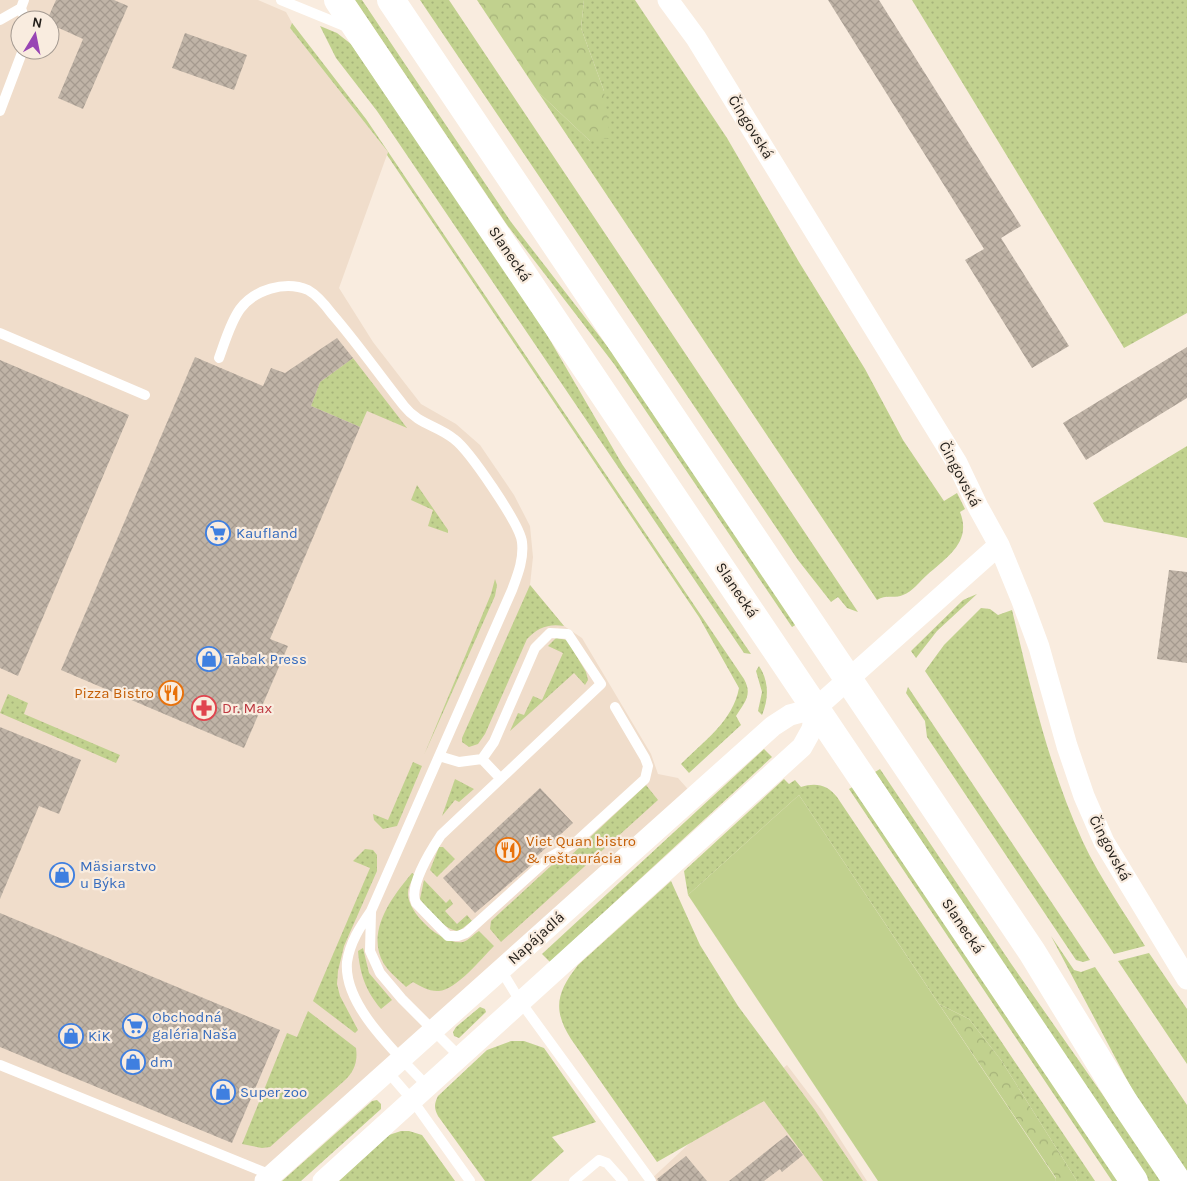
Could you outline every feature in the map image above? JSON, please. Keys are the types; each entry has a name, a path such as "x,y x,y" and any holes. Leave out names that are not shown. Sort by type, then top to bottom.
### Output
{"main road":[{"name":"Slanecká","path":"338,0 1134,1181"},
{"path":"391,0 1032,952 1124,1102 1177,1181"}],"street":[{"name":"Čingovská","path":"668,0 696,38 838,266 957,463 999,545 1039,647 1066,746 1084,796 1104,842 1187,979"},
{"name":"Napájadlá","path":"268,1178 773,726 790,715 816,708 999,545"},
{"path":"323,1181 802,746 812,729 816,708"}],"lane":[{"path":"281,0 340,24 366,40"},
{"path":"0,20 23,4"},
{"path":"0,111 19,60"},
{"path":"219,358 239,310 250,299 266,290 285,287 308,290 323,303 363,350 413,417 444,432 464,449 517,527 522,540 519,571 371,911 352,942 347,962 347,976 363,1013 395,1065 421,1094"},
{"path":"0,334 145,395"},
{"path":"439,756 459,762 482,759 494,742 535,648 550,633 568,634 601,684 441,835 430,852 413,897 420,909 444,934 458,936 472,928 550,857 576,842 645,779 648,766 645,758 615,707"},
{"path":"482,759 500,778"},
{"path":"371,911 370,939 374,962 402,999 460,1057"},
{"path":"501,970 520,1001 651,1181"},
{"path":"0,1065 268,1178"},
{"path":"395,1065 421,1094 470,1181"},
{"path":"574,1181 599,1160 607,1163 623,1181"}],"shaded area":[{"path":"0,0 258,0 286,12 292,23 290,28 388,152 339,288 373,342 421,404 456,424 480,445 514,495 530,526 533,557 530,585 564,626 582,638 651,754 658,774 678,778 694,796 265,1181 0,1181"},
{"path":"787,1065 822,1111 867,1181 649,1181 692,1141 709,1131"}],"green space":[{"path":"355,0 362,0 511,222 618,360 797,624 792,627 614,364 507,225"},
{"path":"420,0 449,0 858,612 847,608 838,597 831,602 798,560"},
{"path":"477,0 584,0 581,28 604,91 610,138 590,141 538,92"},
{"path":"584,0 635,0 727,138 799,262 865,369 903,440 944,501 957,493 965,509 960,512 963,532 956,548 906,594 884,597 877,600 538,92 590,141 604,91 581,28"},
{"path":"912,0 1187,0 1187,313 1124,348"},
{"path":"292,23 366,119 744,679 748,694 736,716 741,725 689,773 681,764 708,739 731,711 739,688 699,617 387,155 388,152 290,28"},
{"path":"320,26 337,33 351,44 532,309 622,464 751,654 744,653 377,111 336,58"},
{"path":"353,358 407,428 367,411 360,427 311,406 320,382"},
{"path":"1187,446 1187,538 1104,522 1093,503"},
{"path":"417,485 448,530 448,533 428,526 433,510 411,500"},
{"path":"495,579 497,585 495,596 424,755 491,594"},
{"path":"530,585 564,626 553,625 544,627 527,639 485,734 478,744 469,747 462,742 462,738"},
{"path":"977,594 937,631 916,658 911,651 963,600"},
{"path":"981,608 990,609 998,615 1012,610 1042,728 1071,814 1097,869 1145,946 1114,954 925,671 944,645"},
{"path":"556,638 567,640 586,672 588,680 585,685 574,673 510,731 518,713 524,715 533,696 542,700 563,653 548,646"},
{"path":"759,666 765,678 767,690 762,715 758,711 762,692 756,671"},
{"path":"908,687 1090,960 1083,962 1076,960 927,737 925,721 906,693"},
{"path":"8,694 28,703 24,714 120,755 116,763 0,713"},
{"path":"764,749 772,757 550,962 542,954"},
{"path":"413,762 422,766 397,826 383,829 374,820 373,814 388,820"},
{"path":"880,769 1012,965 1163,1181 1149,1181 875,772"},
{"path":"455,779 474,789 459,802 455,800 442,816"},
{"path":"784,779 789,784 795,780 801,787 817,785 826,787 837,797 1095,1181 1077,1181 1001,1060 969,1019 939,1004 799,795 688,895 684,871"},
{"path":"646,785 658,800 501,942 490,929 491,921 552,865 567,859"},
{"path":"854,786 1118,1181 1112,1181 849,789"},
{"path":"799,795 1056,1179 1055,1181 878,1181 688,895"},
{"path":"439,847 443,847 455,859 437,877 430,870"},
{"path":"365,849 373,850 377,855 377,871 344,946 337,984 340,996 358,1030 355,1033 313,1001 370,868 353,861"},
{"path":"412,873 415,875 409,888 409,901 413,910 428,926 437,934 455,942 463,942 479,931 494,946 461,979 446,989 439,991 432,991 413,982 406,987 386,967 379,952 379,927 383,916 389,904"},
{"path":"424,880 446,903 450,899 453,904 445,911 457,924 467,915 472,921 459,931 448,928 443,924 420,899"},
{"path":"671,881 700,945 738,1006 815,1110 863,1181 823,1181 764,1101 657,1162 571,1039 561,1019 559,1010 565,984 578,965"},
{"path":"1051,936 1074,970 1081,972 1095,967 1187,1105 1187,1172 1135,1095"},
{"path":"363,948 369,973 392,1000 381,1009 371,996 362,975 358,951"},
{"path":"1149,953 1187,1009 1187,1064 1118,961"},
{"path":"939,1004 969,1019 1001,1060 1077,1181 1055,1181 1056,1178"},
{"path":"480,1007 485,1009 486,1012 459,1038 454,1036 453,1032 456,1027"},
{"path":"308,1011 356,1048 356,1062 353,1070 344,1081 270,1147 262,1148 242,1144 287,1033 297,1037"},
{"path":"511,1041 524,1041 544,1048 596,1122 552,1137 564,1151 531,1181 485,1181 438,1116 435,1104 438,1096 487,1050"},
{"path":"377,1100 381,1104 381,1109 301,1181 282,1181 372,1101"},
{"path":"401,1131 422,1135 455,1181 339,1181 389,1135"}],"building":[{"path":"56,0 114,0 128,6 83,109 58,98 83,39 60,29 60,10 52,10"},
{"path":"828,0 879,0 1021,226 1001,238 1069,346 1032,368 965,260 984,249"},
{"path":"185,33 247,55 234,90 172,68"},
{"name":"Kaufland","path":"337,338 353,358 320,382 311,406 360,427 270,639 288,646 244,748 61,670 195,357 263,386 271,368 285,373"},
{"path":"1187,347 1187,398 1086,460 1063,423"},
{"path":"0,360 129,415 18,676 0,668"},
{"path":"1169,570 1187,572 1187,663 1157,659"},
{"path":"0,727 81,760 59,814 39,806 0,899"},
{"path":"540,788 573,823 536,857 538,859 475,913 443,878"},
{"name":"Obchodná galéria Naša","path":"0,913 280,1030 232,1143 0,1047"},
{"path":"787,1135 803,1155 782,1172 780,1169 764,1181 729,1181"},
{"path":"686,1156 707,1181 658,1181 657,1179"}],"place":[{"name":"Kaufland","path":"218,533"},
{"name":"Tabak Press","path":"209,659"},
{"name":"Pizza Bistro","path":"171,693"},
{"name":"Dr. Max","path":"204,708"},
{"name":"Viet Quan bistro & reštaurácia","path":"508,850"},
{"name":"Mäsiarstvo u Býka","path":"62,875"},
{"name":"Obchodná galéria Naša","path":"135,1026"},
{"name":"KiK","path":"71,1036"},
{"name":"dm","path":"133,1062"},
{"name":"Super zoo","path":"223,1092"}]}
